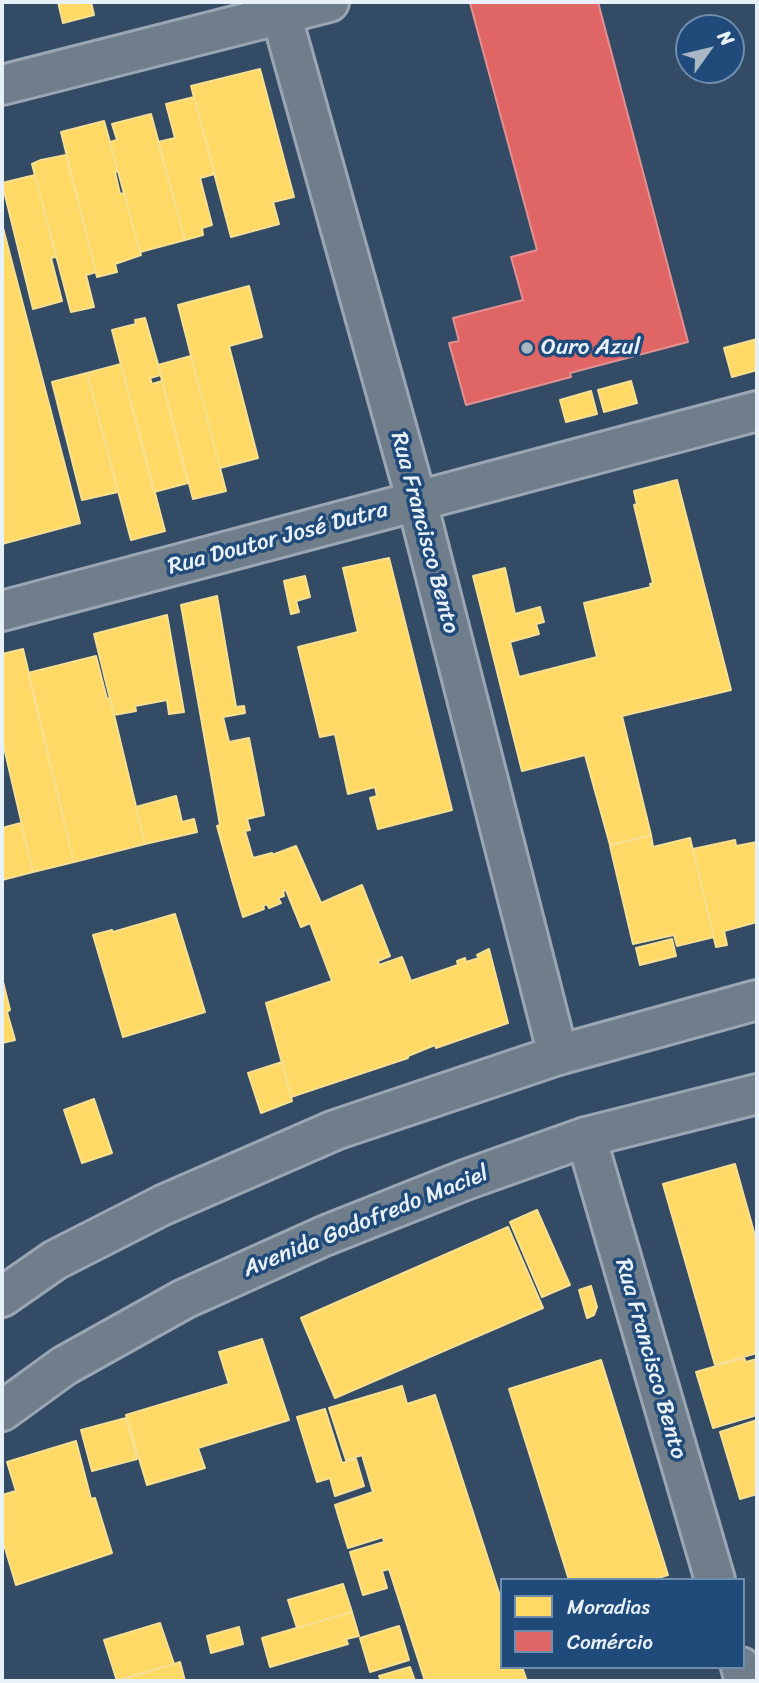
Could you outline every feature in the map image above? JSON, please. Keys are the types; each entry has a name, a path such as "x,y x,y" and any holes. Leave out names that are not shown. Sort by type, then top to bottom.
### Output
{"street":[{"path":"2,85 240,12 281,14 329,2"},
{"name":"Rua Francisco Bento","path":"281,14 416,502 558,1055"},
{"name":"Rua Doutor José Dutra","path":"2,611 757,411"},
{"path":"2,1297 55,1260 163,1205 335,1129 558,1055 757,1000"},
{"name":"Avenida Godofredo Maciel","path":"2,1412 64,1366 184,1299 324,1236 465,1180 586,1137 757,1094"},
{"name":"Rua Francisco Bento","path":"586,1137 714,1578"}],"building: Moradias":[{"path":"58,2 91,2 94,15 63,23"},
{"path":"260,69 294,197 273,202 279,224 231,237 191,86"},
{"path":"194,97 215,174 200,178 212,225 202,228 203,235 185,240 158,142 175,138 166,104"},
{"path":"151,114 185,240 140,252 110,142 117,140 112,124"},
{"path":"104,121 118,171 115,172 120,194 124,193 141,255 115,264 117,272 97,277 61,132"},
{"path":"66,155 96,272 86,275 94,307 71,312 32,164"},
{"path":"35,175 56,257 51,258 62,301 33,309 2,183"},
{"path":"2,224 80,523 2,544"},
{"path":"249,286 262,337 229,346 258,458 220,468 178,305"},
{"path":"145,318 161,375 150,378 152,384 162,381 188,483 154,492 112,330 136,324 135,320"},
{"path":"757,339 757,370 732,377 724,348"},
{"path":"191,356 226,491 193,499 158,365"},
{"path":"121,364 165,531 131,540 87,373"},
{"path":"87,373 118,492 82,500 52,382"},
{"path":"631,381 637,403 604,412 598,390"},
{"path":"591,391 597,414 566,422 560,400"},
{"path":"677,480 731,690 622,716 651,835 610,845 585,755 522,771 473,576 505,568 515,614 540,607 544,622 536,624 539,634 510,642 519,677 597,657 584,603 651,587 650,584 653,583 634,505 637,504 634,491"},
{"path":"389,558 452,810 378,829 370,798 377,796 375,787 348,794 335,734 320,737 298,647 358,632 343,568"},
{"path":"305,576 310,597 296,601 299,612 291,614 284,581"},
{"path":"217,596 236,707 244,706 245,713 223,717 229,742 249,738 264,815 247,819 250,830 245,831 253,858 272,855 296,846 321,903 362,885 390,956 378,961 379,965 402,957 411,981 458,965 457,961 465,958 466,962 479,958 477,955 489,949 508,1023 436,1048 435,1045 408,1058 291,1097 266,1003 332,981 310,923 301,927 286,890 283,891 284,896 278,898 281,903 269,908 267,904 263,906 264,909 243,917 217,826 220,825 181,605"},
{"path":"167,615 184,712 169,714 167,700 135,706 136,711 114,715 94,634"},
{"path":"23,649 74,862 33,872 2,739 2,654"},
{"path":"96,656 107,699 110,698 145,844 74,862 28,673"},
{"path":"176,796 182,822 194,819 197,832 145,844 136,807"},
{"path":"21,823 33,872 2,880 2,828"},
{"path":"651,835 653,847 690,838 714,937 677,946 674,935 633,944 610,846"},
{"path":"735,840 736,846 757,842 757,922 724,931 727,945 716,947 693,849"},
{"path":"175,914 205,1012 123,1037 93,935"},
{"path":"672,939 676,956 640,965 636,948"},
{"path":"2,978 15,1040 2,1043"},
{"path":"282,1062 292,1101 261,1113 248,1073"},
{"path":"94,1099 112,1153 82,1163 64,1110"},
{"path":"735,1164 757,1243 757,1353 715,1365 663,1184"},
{"path":"537,1210 570,1285 542,1297 510,1222"},
{"path":"508,1227 543,1308 335,1398 301,1318"},
{"path":"591,1286 597,1307 594,1315 587,1318 579,1290"},
{"path":"262,1339 289,1420 198,1448 205,1468 147,1485 126,1415 229,1384 219,1352"},
{"path":"744,1358 746,1362 757,1359 757,1415 713,1428 696,1372"},
{"path":"601,1360 668,1575 658,1578 568,1578 509,1389"},
{"path":"402,1386 407,1404 435,1395 500,1596 500,1669 523,1669 527,1681 425,1681 389,1569 382,1571 387,1588 363,1595 350,1552 384,1542 383,1537 348,1548 335,1505 373,1492 362,1455 346,1460 329,1408"},
{"path":"325,1409 342,1463 356,1459 364,1486 335,1496 330,1478 317,1482 297,1417"},
{"path":"126,1418 137,1459 92,1471 81,1430"},
{"path":"757,1420 757,1494 740,1499 720,1432"},
{"path":"76,1441 91,1499 95,1498 112,1553 16,1585 2,1538 2,1495 16,1491 7,1462"},
{"path":"343,1584 352,1612 297,1628 288,1600"},
{"path":"352,1612 359,1636 346,1639 348,1644 270,1667 262,1638"},
{"path":"160,1623 174,1664 117,1681 104,1640"},
{"path":"399,1626 409,1660 370,1672 360,1638"},
{"path":"239,1627 243,1644 211,1653 207,1636"},
{"path":"180,1662 185,1681 115,1681 174,1664"},
{"path":"410,1667 415,1681 381,1681 379,1676"}],"building: Comércio":[{"path":"598,2 688,342 570,373 571,377 466,405 449,343 459,341 453,318 523,300 511,257 537,250 470,3"}],"place":[{"name":"Ouro Azul","path":"527,348"}]}
